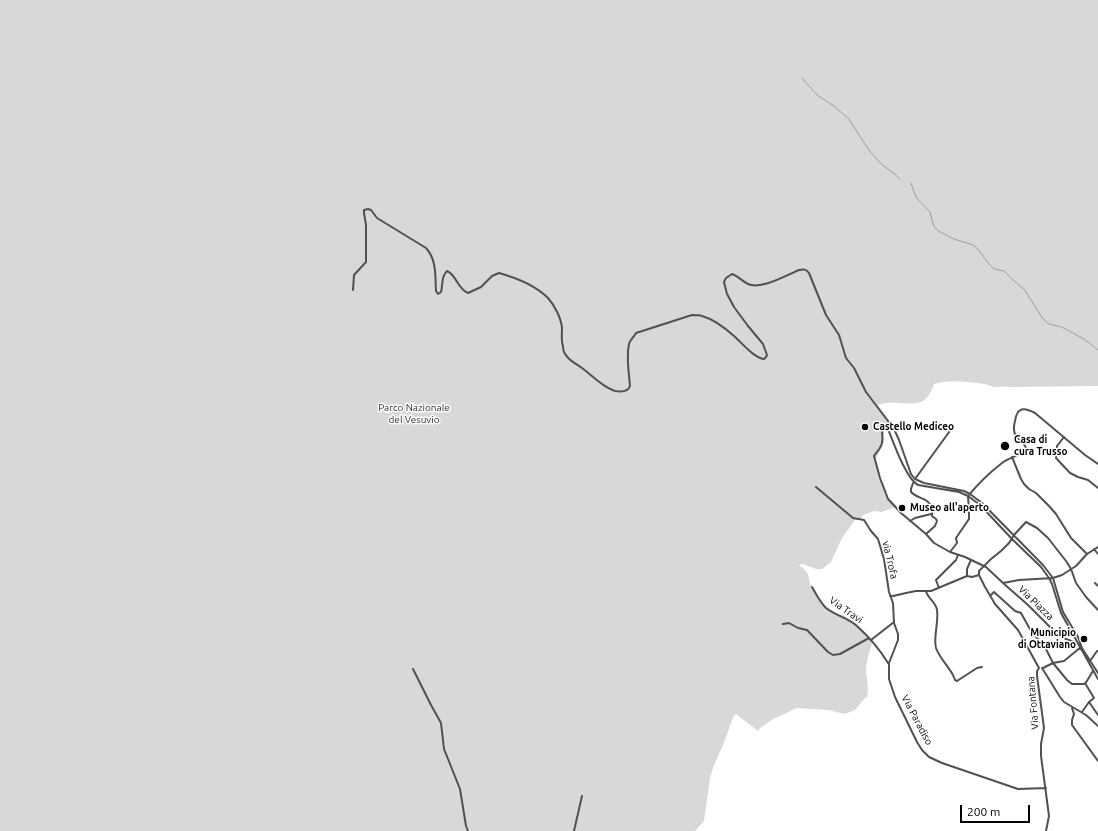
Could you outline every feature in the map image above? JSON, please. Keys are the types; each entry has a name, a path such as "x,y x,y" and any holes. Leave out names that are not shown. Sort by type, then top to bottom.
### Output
{"street":[{"path":"354,290 354,275 366,262 366,225 364,210 368,209 371,210 377,218 426,248 431,253 434,265 436,291 438,294 441,292 444,273 447,271 452,273 464,292 468,293 480,287 492,276 499,273 517,279 538,290 548,299 560,318 563,347 566,355 571,361 607,387 615,391 625,391 629,389 630,386 628,354 629,344 636,333 692,315 701,316 725,328 759,358 764,359 767,355 766,351 734,307 727,294 724,282 726,278 732,274 749,285 754,286 773,282 799,270 807,270 826,315 839,335 848,362 854,368 866,392 894,429 911,474 915,479 924,483 960,490 970,494 982,503 1043,565 1053,578 1063,612 1078,637 1098,679"},
{"path":"968,496 976,485 1003,462 1022,454 1025,451 1025,444 1017,438 1014,430 1016,413 1024,409 1035,412 1085,455 1098,464"},
{"path":"889,423 886,424 899,456 908,475 914,483 922,486 959,492 968,496 980,505 1040,567 1049,578 1061,613 1089,662 1098,673"},
{"name":"Via Piazza","path":"886,424 883,426 882,430 883,442 874,454 880,478 888,499 934,543 950,552 984,566 1028,605 1055,632 1061,637 1080,646"},
{"path":"926,534 935,526 936,519 932,516 930,503 925,499 915,496 911,492 911,489 915,479 952,428"},
{"path":"1064,437 1057,446 1056,458 1070,473 1092,482 1098,488"},
{"path":"1012,457 1024,484 1049,506 1071,538 1087,554"},
{"name":"via Trofa","path":"816,487 850,516 855,519 864,520 878,539 884,559 890,596"},
{"path":"950,552 958,543 956,538 969,519 970,511 968,496"},
{"path":"910,521 915,518 932,514"},
{"path":"1098,610 1086,598 1076,583 1071,569 1066,561 1048,538 1026,522 1001,551 979,571 979,575 990,596 1001,612 1018,630 1060,697 1064,702 1082,712 1098,726"},
{"path":"1003,583 1020,580 1053,578 1062,575 1087,554 1098,547"},
{"path":"1094,549 1098,554"},
{"path":"938,588 936,580 956,560 958,555"},
{"path":"967,576 967,569 971,560"},
{"path":"890,596 906,592 931,591 967,576 972,577 979,575"},
{"path":"1094,583 1098,586"},
{"name":"Via Travi","path":"812,587 825,606 859,627 889,664"},
{"path":"926,591 928,597 936,604 937,608 936,648 955,680 957,681 977,668 982,667"},
{"path":"990,596 994,592 1015,611 1021,613 1031,631 1045,647 1053,663 1067,680 1072,684 1085,683"},
{"name":"Via Paradiso","path":"890,596 893,603 894,622 898,640 889,664 889,679 895,697 922,750 929,757 942,763 1018,789 1046,788"},
{"path":"783,624 789,623 807,630 828,652 833,655 840,654 870,639 894,622"},
{"path":"1041,668 1053,663 1064,661 1080,646"},
{"path":"1089,662 1098,651"},
{"name":"Via Fontana","path":"1041,668 1037,671 1037,676 1044,728 1041,744 1041,756 1049,816 1046,831"},
{"path":"413,669 441,723 444,749 460,789 468,831"},
{"path":"1085,683 1093,671"},
{"path":"1082,712 1088,702 1094,698 1085,683"},
{"path":"1088,702 1098,715"},
{"path":"1071,707 1074,714 1072,725 1098,762"},
{"path":"574,831 582,796"}],"green space":[{"name":"Parco Nazionale del Vesuvio","path":"0,0 1098,0 1098,386 997,387 972,382 940,382 934,384 927,398 923,401 910,404 886,403 878,405 893,425 885,430 883,435 884,442 876,459 881,480 888,497 897,506 882,512 874,511 863,515 860,519 855,520 842,538 831,562 822,569 816,569 803,564 799,565 807,572 812,588 823,604 833,612 843,615 857,624 873,641 866,668 868,688 867,697 855,710 845,714 828,710 797,708 773,719 758,731 736,714 734,715 710,778 704,821 695,831 0,831"}],"waterway":[{"path":"802,78 817,95 834,106 849,119 868,149 880,163 900,179"},
{"path":"911,183 916,197 930,212 934,227 940,232 954,239 973,245 994,269 1004,271 1024,289 1043,319 1049,324 1062,327 1084,339 1098,350"}],"place":[{"name":"Castello Mediceo","path":"865,427"},
{"name":"Casa di cura Trusso","path":"1005,446"},
{"name":"Museo all'aperto","path":"902,508"},
{"name":"Municipio di Ottaviano","path":"1084,639"}]}
